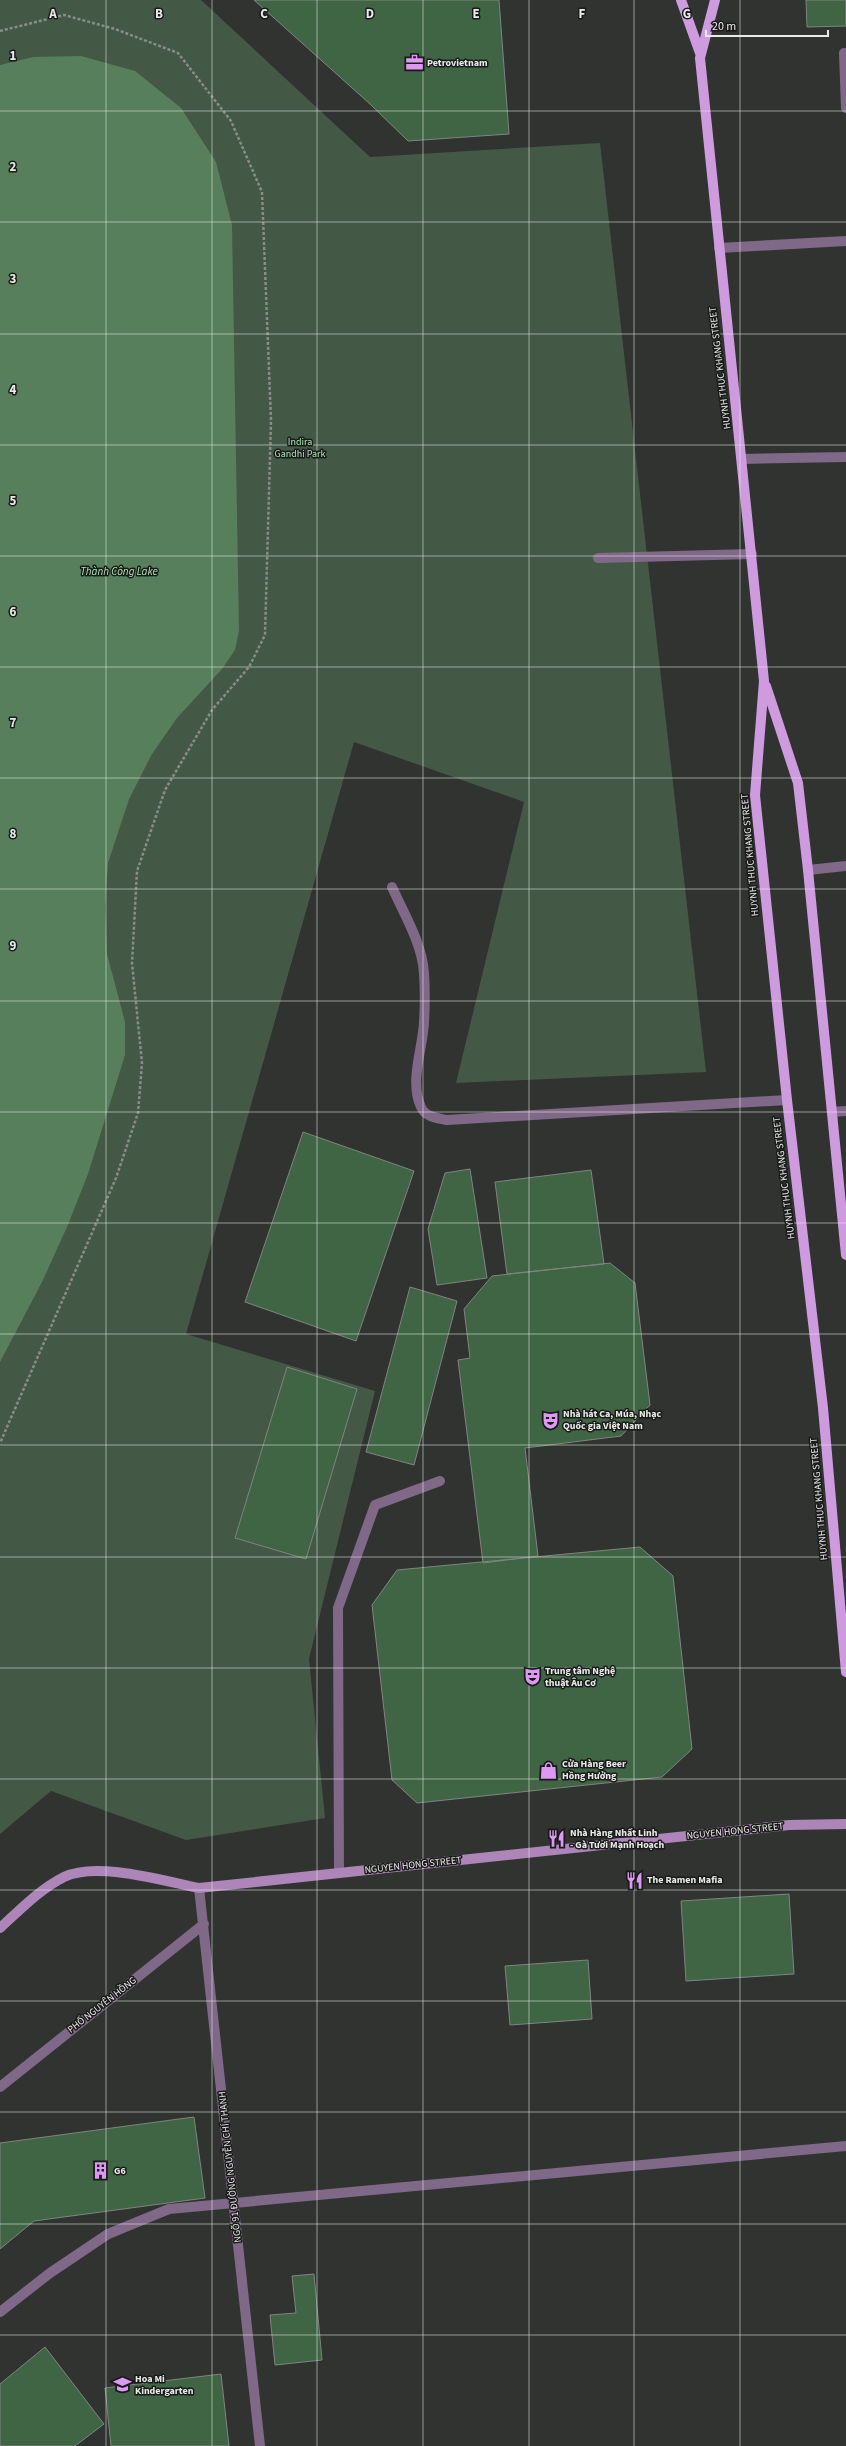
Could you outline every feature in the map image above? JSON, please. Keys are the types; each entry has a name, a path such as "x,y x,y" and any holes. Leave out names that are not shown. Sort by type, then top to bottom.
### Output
{"main road":[{"name":"HUYNH THUC KHANG STREET","path":"681,0 700,53 719,248 752,554 764,681 755,795 787,1100 823,1408 846,1672"},
{"name":"HUYNH THUC KHANG STREET","path":"700,53 715,0"},
{"name":"HUYNH THUC KHANG STREET","path":"764,681 798,783 832,1112 843,1198 846,1255"}],"street":[{"path":"846,53 844,53 846,108"},
{"path":"719,248 846,241"},
{"path":"742,459 846,457"},
{"path":"598,558 752,554"},
{"path":"808,870 846,866"},
{"path":"392,887 414,937 424,972 424,1023 417,1070 418,1095 421,1108 431,1117 447,1120 787,1100"},
{"path":"832,1112 846,1111"},
{"path":"339,1873 338,1608 375,1505 440,1481"},
{"name":"NGUYEN HONG STREET","path":"0,1928 35,1897 65,1876 96,1870 123,1873 199,1888 789,1825 846,1824"},
{"name":"NGÕ 91 ĐƯỜNG NGUYỄN CHÍ THANH","path":"199,1888 260,2446"},
{"name":"PHỐ NGUYÊN HỒNG","path":"0,2087 204,1924"},
{"path":"0,2312 50,2273 108,2234 169,2209 846,2146"}],"path":[{"path":"0,32 64,15 115,29 178,53 231,121 262,192 271,421 265,635 249,667 212,710 165,790 137,871 132,963 142,1063 138,1113 116,1178 0,1442"}],"green space":[{"name":"Indira Gandhi Park","path":"0,0 201,0 370,157 600,143 706,1072 456,1083 524,802 354,742 186,1334 375,1391 309,1659 325,1818 186,1840 51,1791 0,1834"}],"water":[{"name":"Thành Công Lake","path":"81,56 135,71 181,108 216,162 232,225 239,631 235,650 222,669 177,718 152,754 129,799 108,863 105,908 107,954 125,1022 125,1055 88,1174 67,1227 42,1282 0,1362 0,65 33,57"}],"building":[{"name":"Petrovietnam","path":"254,0 499,0 509,134 408,141 370,104"},
{"path":"806,0 846,0 846,26 807,27"},
{"path":"303,1132 414,1171 356,1341 245,1302"},
{"path":"470,1169 487,1278 437,1285 428,1229 445,1173"},
{"path":"591,1170 604,1264 507,1274 495,1182"},
{"name":"Nhà hát Ca, Múa, Nhạc Quốc gia Việt Nam","path":"610,1263 635,1283 650,1405 621,1436 525,1448 538,1556 483,1563 458,1360 470,1358 464,1309 492,1276"},
{"path":"410,1287 457,1301 414,1465 366,1452"},
{"path":"287,1367 357,1389 306,1559 235,1538"},
{"name":"Trung tâm Nghệ thuật Âu Cơ","path":"640,1547 673,1576 692,1749 662,1777 417,1803 392,1780 372,1605 397,1570"},
{"path":"789,1894 794,1974 686,1981 681,1901"},
{"path":"588,1960 592,2019 510,2025 505,1966"},
{"name":"G6","path":"194,2117 205,2198 34,2221 0,2249 0,2143"},
{"path":"314,2274 322,2360 275,2365 270,2315 296,2313 292,2276"},
{"path":"45,2347 104,2424 75,2446 0,2446 0,2384"},
{"path":"221,2374 229,2446 111,2446 105,2388"}],"place":[{"name":"Petrovietnam","path":"414,63"},
{"name":"Nhà hát Ca, Múa, Nhạc Quốc gia Việt Nam","path":"550,1420"},
{"name":"Trung tâm Nghệ thuật Âu Cơ","path":"532,1677"},
{"name":"Cửa Hàng Beer Hồng Hưởng","path":"549,1770"},
{"name":"Nhà Hàng Nhất Linh - Gà Tươi Mạnh Hoạch","path":"557,1839"},
{"name":"The Ramen Mafia","path":"634,1880"},
{"name":"G6","path":"101,2171"},
{"name":"Hoa Mi Kindergarten","path":"122,2385"}]}
